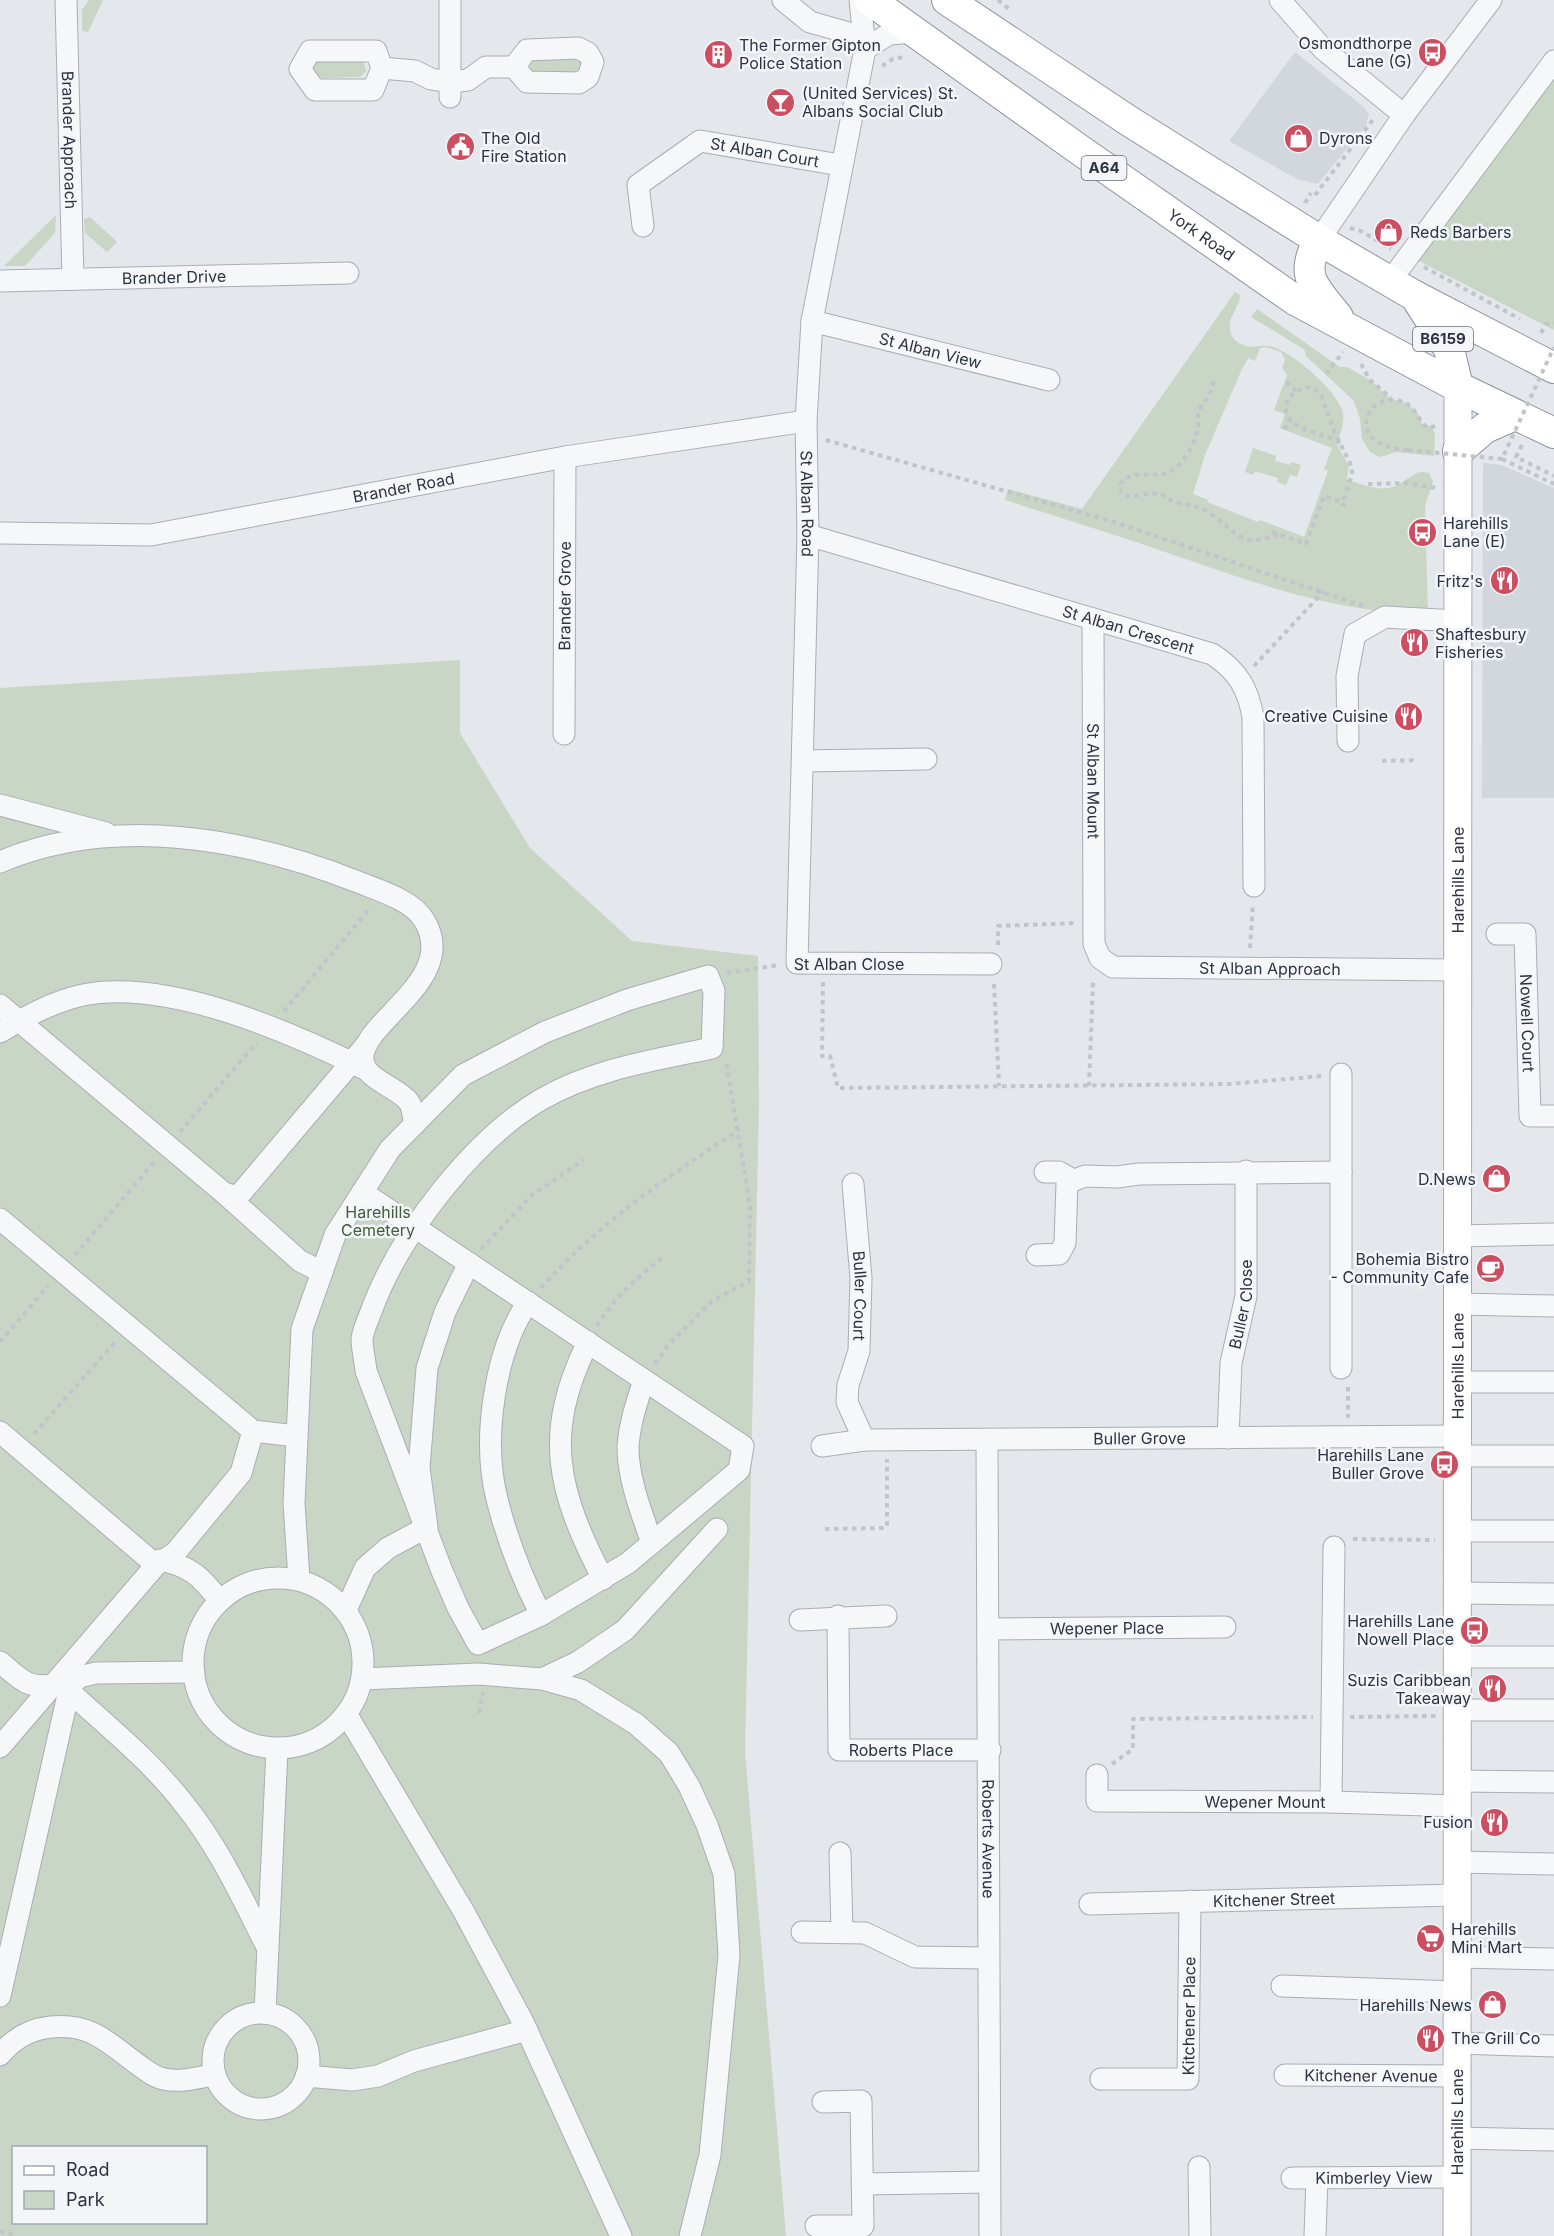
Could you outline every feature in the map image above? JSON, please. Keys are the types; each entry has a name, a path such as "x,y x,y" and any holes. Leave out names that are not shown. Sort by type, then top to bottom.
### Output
{"highway":[{"name":"York Road","path":"870,0 1295,300 1458,387 1554,434"},
{"path":"947,0 1134,125 1319,240 1415,296 1554,368"},
{"path":"1319,240 1308,258 1310,282 1345,326"},
{"name":"B6159","path":"1415,296 1449,349 1458,387"},
{"path":"1458,451 1485,428 1515,415"}],"main road":[{"name":"Harehills Lane","path":"1457,2236 1458,387"}],"street":[{"name":"Brander Approach","path":"66,0 73,279"},
{"path":"450,0 450,89"},
{"path":"783,0 810,22 867,43 889,34 916,32"},
{"name":"St Alban Road","path":"797,963 808,535 806,428 812,321 840,165 867,43 860,0"},
{"path":"1280,0 1323,49 1404,115"},
{"path":"1319,240 1404,115 1491,0"},
{"path":"1390,281 1554,61"},
{"path":"450,89 486,68 514,67"},
{"path":"382,68 416,71 450,89"},
{"name":"St Alban Court","path":"643,226 638,185 700,141 840,165"},
{"name":"Brander Drive","path":"0,281 348,273"},
{"name":"St Alban View","path":"812,321 1049,380"},
{"name":"Brander Road","path":"0,533 151,535 565,457 806,428"},
{"name":"Brander Grove","path":"564,734 565,457"},
{"name":"St Alban Crescent","path":"808,535 1212,654 1229,665 1241,680 1250,698 1253,717 1254,886"},
{"path":"1348,741 1347,676 1355,634 1385,617 1457,621"},
{"name":"St Alban Mount","path":"1093,619 1094,933"},
{"path":"802,761 926,759"},
{"path":"0,805 112,835"},
{"path":"0,862 60,843 112,835 172,838 240,847 311,864 406,904 424,919 430,938 431,957 425,975 373,1037 364,1052 360,1067 241,1193 233,1196 224,1193"},
{"path":"1094,933 1100,958 1106,963"},
{"name":"Nowell Court","path":"1497,934 1525,934 1530,1116 1554,1116"},
{"name":"St Alban Close","path":"797,963 991,964"},
{"name":"St Alban Approach","path":"1106,963 1113,967 1457,970"},
{"path":"299,1579 294,1503 302,1329 335,1235 362,1192 390,1149 463,1075 545,1032 627,1000 708,976 714,990 712,1048 591,1076 541,1100 494,1136 455,1173 415,1227 383,1281 362,1337 366,1371 458,1608 478,1644 541,1615 603,1579 652,1543 739,1470 743,1446 528,1302 415,1227 362,1192"},
{"path":"0,1032 51,1004 85,995 129,994 192,1001 271,1026 360,1067 398,1091 410,1103 415,1124"},
{"path":"0,1005 224,1193 300,1261 322,1272"},
{"path":"1341,1074 1341,1368"},
{"path":"1037,1255 1059,1254 1065,1243 1067,1183 1084,1176 1117,1177 1138,1174 1246,1171 1341,1172"},
{"name":"Buller Close","path":"1228,1438 1230,1363 1246,1296 1246,1171"},
{"path":"1045,1172 1059,1172 1073,1180"},
{"name":"Buller Court","path":"853,1184 861,1278 860,1341 848,1385 848,1402 864,1440"},
{"path":"0,1219 253,1431 296,1436"},
{"path":"1457,1236 1554,1234"},
{"path":"427,1527 419,1468 428,1368 445,1312 469,1263"},
{"path":"528,1302 507,1344 497,1383 491,1439 496,1497 515,1556 541,1615"},
{"path":"1457,1304 1554,1306"},
{"path":"588,1342 564,1399 561,1467 568,1502 576,1525 603,1579"},
{"path":"644,1380 633,1412 628,1449 634,1485 652,1543"},
{"path":"1457,1382 1554,1382"},
{"path":"0,1747 65,1682 158,1563 175,1553 241,1473 253,1431"},
{"path":"0,1432 158,1563 180,1564 196,1574 220,1601"},
{"name":"Buller Grove","path":"822,1446 864,1440 1348,1437 1554,1456"},
{"name":"Roberts Avenue","path":"987,1441 990,1750 988,1958 990,2236"},
{"path":"346,1610 365,1568 388,1548 427,1527"},
{"path":"542,1679 578,1662 625,1630 717,1529"},
{"path":"1457,1535 1554,1531"},
{"path":"1330,1802 1334,1547"},
{"path":"269,1577 299,1579 326,1592 346,1610 360,1636 365,1665 359,1694 347,1715 325,1736 287,1749 277,1749 239,1739 217,1723 200,1698 194,1672 194,1649 197,1635 212,1608 226,1594 253,1581 269,1577"},
{"path":"1457,1593 1554,1594"},
{"path":"800,1620 826,1620 838,1616 886,1616"},
{"name":"Roberts Place","path":"838,1616 838,1750 990,1750"},
{"name":"Wepener Place","path":"989,1629 1225,1627"},
{"path":"1457,1657 1554,1657"},
{"path":"0,1662 28,1685 37,1688 96,1673 194,1672"},
{"path":"362,1679 478,1674 542,1679 581,1690 636,1724 669,1753 689,1786 707,1825 724,1874 729,1955 710,2155 690,2236"},
{"path":"65,1682 149,1764 185,1804 224,1862 267,1947"},
{"path":"0,1996 65,1682"},
{"path":"1457,1713 1554,1710"},
{"path":"347,1715 464,1912 527,2030 621,2236"},
{"path":"265,2013 277,1749"},
{"name":"Wepener Mount","path":"1097,1775 1097,1801 1330,1802 1457,1794 1554,1782"},
{"path":"840,1853 842,1932"},
{"path":"1457,1862 1554,1864"},
{"name":"Kitchener Street","path":"1090,1904 1457,1895"},
{"name":"Kitchener Place","path":"1101,2079 1188,2079 1190,1901"},
{"path":"802,1932 865,1933 915,1957 988,1958"},
{"path":"1457,1957 1554,1959"},
{"path":"1282,1986 1457,1992"},
{"path":"265,2013 278,2015 292,2023 302,2035 308,2050 306,2076 296,2095 283,2104 267,2109 252,2108 236,2103 224,2093 214,2075 214,2048 221,2033 232,2022 246,2014 265,2013"},
{"path":"0,2055 24,2035 43,2028 67,2026 90,2030 149,2073 163,2079 183,2080 214,2075"},
{"path":"306,2076 352,2080 378,2076 414,2061 527,2030"},
{"path":"1457,2043 1554,2046"},
{"name":"Kitchener Avenue","path":"1285,2075 1457,2076"},
{"path":"816,2226 863,2226 861,2101 823,2102"},
{"path":"1457,2138 1554,2140"},
{"path":"1199,2167 1200,2236"},
{"name":"Kimberley View","path":"1292,2178 1457,2177"},
{"path":"1315,2236 1317,2178"},
{"path":"862,2184 989,2182"}],"path":[{"path":"1315,195 1387,101"},
{"path":"1419,266 1524,321"},
{"path":"1533,326 1541,332 1553,321"},
{"path":"1502,459 1554,347"},
{"path":"1326,374 1339,360"},
{"path":"1362,368 1370,380 1391,399 1404,402 1417,412 1428,428 1437,426"},
{"path":"1214,381 1209,399 1198,412 1198,427 1193,443 1183,459 1174,469 1163,474 1150,473 1125,477 1120,483 1121,492 1128,496 1160,493 1172,504 1207,511 1233,534 1249,540 1264,540 1279,534"},
{"path":"1286,383 1292,385 1296,392"},
{"path":"1340,443 1324,434 1303,430 1287,416 1285,406 1296,392 1306,387 1315,388 1321,395 1352,466 1352,475 1343,502"},
{"path":"1391,399 1372,408 1367,417 1366,427 1372,439 1382,447 1502,459 1554,484"},
{"path":"1284,429 1292,420"},
{"path":"806,428 1322,590 1354,601 1385,617"},
{"path":"1516,457 1554,476"},
{"path":"1368,484 1406,483 1439,488"},
{"path":"1272,532 1306,544 1324,496 1343,502 1350,507"},
{"path":"1241,680 1322,590"},
{"path":"1382,761 1414,760"},
{"path":"0,1342 383,893"},
{"path":"999,1086 996,999 991,964 998,953 998,926 1094,933"},
{"path":"1250,950 1252,930"},
{"name":"St Alban Close","path":"708,976 756,966 797,963"},
{"path":"823,963 822,1056 830,1056 838,1088 1230,1084 1341,1074"},
{"path":"1089,1086 1093,983 1106,963"},
{"path":"644,1380 668,1345 712,1301 749,1281 750,1206 739,1130 726,1060 712,1048"},
{"path":"528,1302 569,1257 633,1201 739,1130"},
{"path":"469,1263 492,1235 533,1194 584,1160"},
{"path":"588,1342 608,1309 632,1282 662,1258"},
{"path":"20,1450 128,1327"},
{"path":"1341,1368 1347,1378 1348,1437"},
{"path":"825,1529 884,1528 887,1526 887,1440"},
{"path":"1334,1547 1345,1539 1457,1535"},
{"path":"1097,1775 1133,1749 1133,1719 1457,1713"},
{"path":"0,2231 15,2236"}],"shaded area":[{"path":"1295,52 1365,108 1369,114 1366,125 1318,184 1297,179 1229,141"},
{"path":"1483,463 1501,465 1554,488 1554,798 1482,798"}],"green space":[{"path":"89,0 103,0 88,32 82,31 82,10"},
{"path":"577,57 582,60 580,73 532,72 529,67 532,59"},
{"path":"316,61 359,61 364,63 366,71 360,77 318,78 310,67"},
{"path":"1554,79 1554,330 1417,260"},
{"path":"56,215 55,233 25,266 4,266"},
{"path":"90,217 117,242 107,252 85,233 84,219"},
{"path":"1235,292 1240,295 1230,325 1231,334 1235,340 1248,346 1269,346 1289,355 1323,383 1339,404 1343,413 1343,421 1337,445 1349,466 1347,479 1359,484 1387,488 1417,473 1429,473 1433,482 1425,506 1428,615 1360,608 1297,595 1005,500 1008,489 1082,509","holes":["1266,347 1281,352 1285,360 1282,368 1287,375 1274,410 1285,414 1280,428 1332,448 1324,469 1328,471 1304,537 1260,520 1258,522 1207,502 1208,500 1193,494 1205,455 1248,358 1255,361 1260,348"]},
{"path":"1257,309 1340,367 1347,367 1370,380 1391,399 1404,402 1417,412 1422,424 1432,427 1435,434 1434,456 1396,452 1380,457 1370,452 1362,439 1360,419 1354,401 1306,356 1305,350 1251,317"},
{"path":"1253,448 1276,456 1275,461 1301,465 1297,477 1290,475 1286,485 1277,482 1278,478 1255,471 1253,475 1245,472"},
{"name":"Harehills Cemetery","path":"460,660 460,733 530,848 632,941 758,956 759,1103 745,1752 786,2236 0,2236 0,688"}],"place":[{"name":"Osmondthorpe Lane (G)","path":"1433,52"},
{"name":"The Former Gipton Police Station","path":"718,54"},
{"name":"(United Services) St. Albans Social Club","path":"781,102"},
{"name":"Dyrons","path":"1298,138"},
{"name":"The Old Fire Station","path":"460,147"},
{"name":"Reds Barbers","path":"1389,232"},
{"name":"Harehills Lane (E)","path":"1422,532"},
{"name":"Fritz's","path":"1504,581"},
{"name":"Shaftesbury Fisheries","path":"1414,643"},
{"name":"Creative Cuisine","path":"1409,716"},
{"name":"D.News","path":"1497,1179"},
{"name":"Bohemia Bistro - Community Cafe","path":"1490,1268"},
{"name":"Harehills Lane Buller Grove","path":"1445,1464"},
{"name":"Harehills Lane Nowell Place","path":"1475,1630"},
{"name":"Suzis Caribbean Takeaway","path":"1492,1689"},
{"name":"Fusion","path":"1494,1822"},
{"name":"Harehills Mini Mart","path":"1430,1938"},
{"name":"Harehills News","path":"1493,2005"},
{"name":"The Grill Co","path":"1430,2038"}]}
